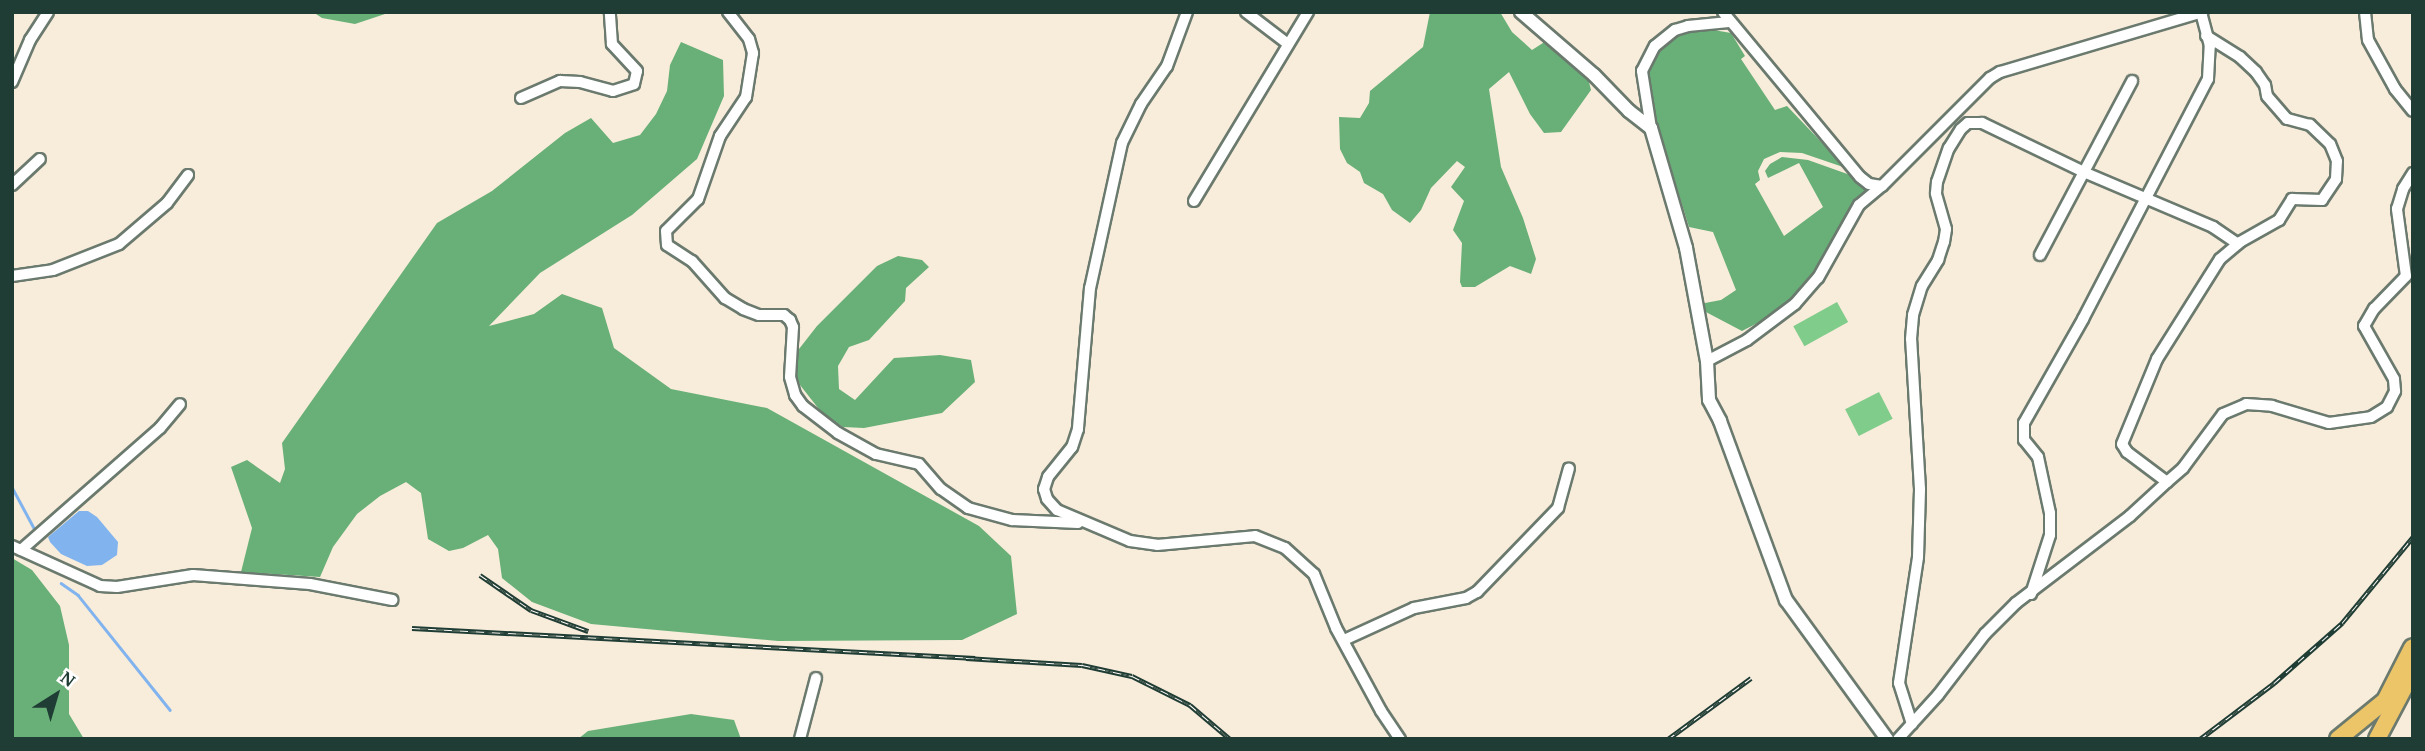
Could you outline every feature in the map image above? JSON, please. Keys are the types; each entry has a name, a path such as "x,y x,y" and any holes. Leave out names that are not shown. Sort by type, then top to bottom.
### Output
{"highway":[{"path":"2386,699 2413,648"}],"main road":[{"path":"2377,739 2413,671"},
{"path":"2337,739 2386,699"},
{"path":"2365,739 2386,699"}],"street":[{"path":"12,82 30,40 48,12"},
{"path":"520,98 560,81 580,82 613,91 634,84 638,71 612,44 610,12"},
{"path":"727,12 749,39 754,53 746,97 720,136 698,199 666,231 667,245 692,261 725,298 743,309 759,315 784,315 790,320 793,334 790,377 795,395 803,406 838,433 876,454 919,464 942,489 968,508 1012,520 1085,523"},
{"path":"1187,12 1167,66 1131,121 1122,143 1090,288 1078,429 1072,447 1048,477 1044,489 1047,499 1057,510 1130,541 1157,545 1236,536 1269,540 1302,560 1314,574 1326,607 1381,711 1400,739"},
{"path":"1246,12 1288,44"},
{"path":"1194,201 1308,12"},
{"path":"1521,12 1651,128"},
{"path":"1723,12 1860,177 1869,184 1882,186"},
{"path":"2365,12 2372,48 2395,89 2413,111"},
{"path":"1707,361 1747,340 1795,304 1818,278 1859,205 1882,186 1990,78 2000,72 2201,13 2210,46 2208,79 2083,319 2024,423 2024,440 2038,457 2050,513 2050,535 2031,595"},
{"path":"1730,22 1675,30 1655,46 1642,71 1651,128 1686,247 1707,361 1709,400 1720,421 1786,600 1888,739"},
{"path":"2167,482 2127,452 2122,444 2157,359 2220,258 2279,220 2292,199 2322,200 2336,179 2337,161 2330,144 2310,125 2287,119 2276,109 2256,72 2240,57 2206,36"},
{"path":"2040,255 2086,173 2132,81"},
{"path":"1912,724 1899,683 1918,557 1920,489 1911,339 1913,315 1922,286 1938,260 1944,242 1946,229 1936,193 1937,181 1949,148 1968,123 1982,123 2086,173 2213,227 2238,244"},
{"path":"12,185 40,159"},
{"path":"1898,739 1985,634 2016,603 2031,595 2130,516 2183,468 2223,414 2246,404 2272,406 2329,423 2371,417 2387,407 2395,391 2395,379 2364,326 2374,309 2406,276 2397,209 2403,189 2413,173"},
{"path":"12,276 53,270 119,244 167,203 188,175"},
{"path":"180,404 160,428 16,548 100,586 117,587 193,575 310,584 392,600"},
{"path":"1345,640 1415,608 1466,598 1477,592 1558,508 1569,468"},
{"path":"800,739 816,677"}],"green space":[{"path":"313,12 391,12 355,24 322,18"},
{"path":"1430,12 1500,12 1512,32 1532,50 1546,41 1587,74 1591,90 1561,132 1544,133 1530,114 1509,72 1489,89 1501,167 1523,218 1536,259 1531,274 1510,266 1475,287 1462,287 1462,243 1453,230 1464,201 1451,187 1465,167 1457,161 1431,188 1421,210 1410,223 1392,210 1383,194 1364,183 1360,172 1347,163 1340,149 1339,117 1360,118 1369,103 1370,91 1423,47"},
{"path":"1702,28 1731,33 1745,56 1741,59 1775,110 1787,106 1846,168 1802,153 1780,152 1764,159 1758,171 1760,180 1755,184 1784,236 1823,207 1799,163 1768,178 1765,171 1770,164 1782,157 1808,160 1853,176 1870,192 1844,220 1811,279 1775,314 1742,331 1704,311 1705,303 1721,300 1736,290 1713,232 1689,227 1652,108 1646,75 1656,51 1666,41 1683,31"},
{"path":"681,42 723,60 724,96 697,159 632,215 540,273 489,326 534,314 562,294 602,308 614,348 671,389 767,408 979,526 1011,556 1017,614 962,640 778,641 591,624 532,602 502,578 498,549 488,535 463,548 449,551 428,539 421,493 406,482 380,496 357,514 333,547 320,577 241,572 252,528 231,467 247,460 280,483 285,469 282,443 437,223 492,191 565,133 591,118 613,143 640,135 656,114 667,91 670,65"},
{"path":"898,256 922,260 929,267 906,288 905,301 869,340 849,347 838,366 839,389 855,400 894,358 940,355 971,360 975,382 942,413 864,428 843,427 822,413 800,385 794,368 799,349 817,326 877,266"},
{"path":"1837,302 1848,322 1804,346 1793,326"},
{"path":"1879,392 1893,419 1859,436 1845,409"},
{"path":"12,558 32,570 60,606 69,645 69,714 84,739 12,739"},
{"path":"691,714 734,720 741,739 578,739 588,731"}],"water":[{"path":"79,511 88,511 97,517 118,542 117,555 102,565 87,566 61,554 50,542 48,537"}],"waterway":[{"path":"12,487 34,528"},
{"path":"61,583 78,595 170,710"}],"railway":[{"path":"2200,739 2274,683 2342,623 2413,537"},
{"path":"480,575 531,610 588,631"},
{"path":"412,628 975,658"},
{"path":"966,658 1082,665 1132,676 1190,705 1230,739"},
{"path":"1668,739 1751,678"}]}
